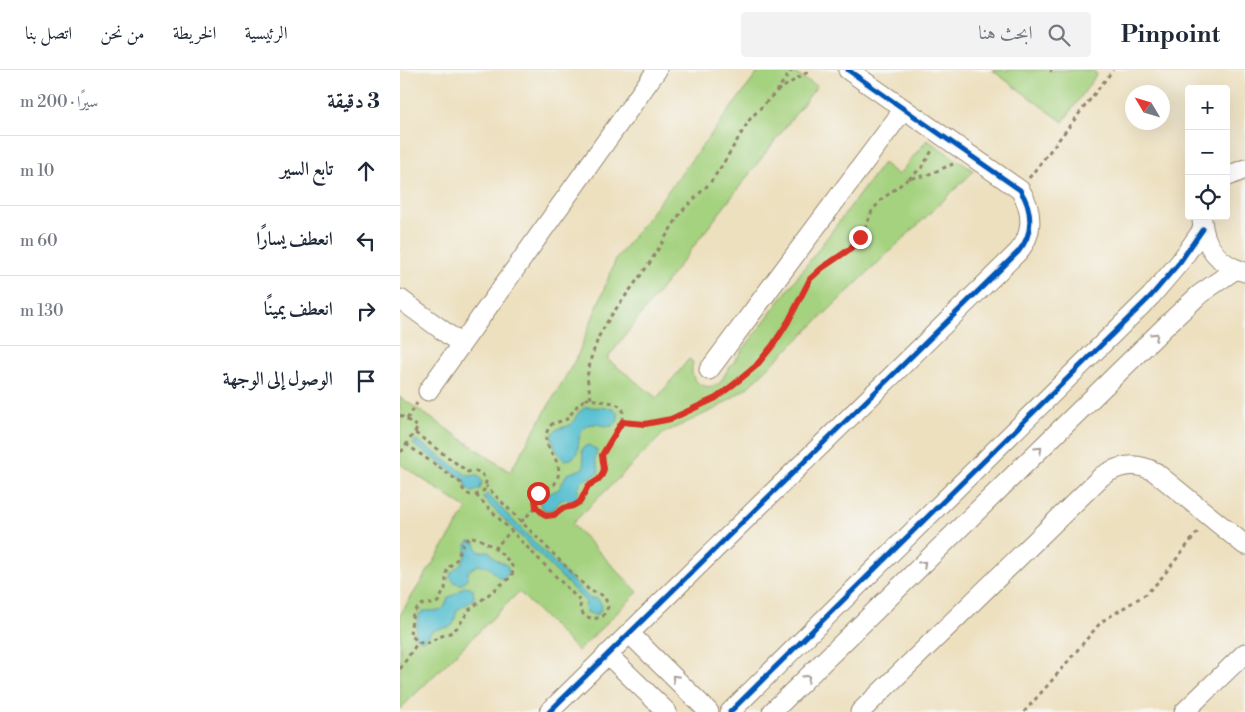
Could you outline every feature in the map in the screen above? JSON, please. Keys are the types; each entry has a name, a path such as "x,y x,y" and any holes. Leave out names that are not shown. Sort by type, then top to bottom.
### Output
{"street":[{"path":"428,391 657,70"},
{"path":"549,712 1018,252 1028,238 1030,225 1028,207 1020,190 848,70"},
{"path":"709,370 904,109"},
{"path":"1230,175 1245,169"},
{"path":"1203,223 1211,249 1226,264 1241,270"},
{"path":"730,712 1150,296 1180,262 1203,223"},
{"path":"772,712 1172,320 1200,294 1241,270"},
{"path":"400,299 461,344"},
{"path":"860,712 1110,470 1128,465 1147,468 1155,472 1245,544"},
{"path":"629,633 709,712"},
{"path":"1184,712 1245,653"},
{"path":"608,654 667,712"}],"path":[{"path":"591,399 588,377 591,358 599,336 610,317 649,264 681,212 710,183 722,167 750,119 792,70"},
{"path":"774,93 811,70"},
{"path":"1020,190 1113,70"},
{"path":"622,422 645,424 671,419 716,398 756,366 788,322 810,279 822,268 850,249 860,237 872,211 881,200 922,166 942,134"},
{"path":"908,179 927,175 972,155"},
{"path":"591,399 618,404 623,410 622,422 602,455 604,469 602,475 588,486 580,502 564,508 552,516 543,514 536,507 536,496 541,491 554,485 560,471 558,462 546,443 548,429 552,424 567,419 580,402 591,399"},
{"path":"400,414 418,427 402,451 400,449"},
{"path":"406,444 461,483 465,493 476,496 581,602 581,612 584,616 594,619 603,616 608,607 605,597 596,592 591,592 521,522 486,486 482,473 477,471 468,472 414,432"},
{"path":"476,496 482,493 486,486"},
{"path":"521,522 536,507"},
{"path":"1024,712 1101,622 1146,594 1159,581 1210,516"},
{"path":"494,549 511,531"},
{"path":"469,538 480,539 512,564 512,576 469,610 454,630 430,643 418,642 410,634 413,612 423,604 436,604 441,599 445,589 446,572 456,559 462,543 469,538"},
{"path":"400,668 418,642"}],"green space":[{"path":"760,70 788,70 817,86 607,359 657,398 689,359 693,362 692,374 698,383 714,386 720,383 727,371 883,163 898,175 927,140 974,171 748,387 717,408 664,433 572,524 638,592 578,651 519,592 400,709 400,615 467,509 400,464 400,397 510,472 577,357 616,259"},
{"path":"992,70 1092,70 1097,74 1063,122"}],"water":[{"path":"586,407 613,408 618,414 618,421 612,426 596,424 585,427 580,434 577,454 571,459 565,460 556,448 552,434 557,429 571,425 579,412"},
{"path":"416,440 468,476 477,475 482,481 480,489 473,492 469,490 465,480 413,444"},
{"path":"589,445 597,450 595,460 599,470 597,474 585,479 580,484 576,501 564,499 554,509 544,509 540,504 542,497 559,489 567,474 582,469 584,465 582,450 585,446"},
{"path":"487,494 590,599 595,598 599,600 602,606 599,613 594,615 587,612 586,602 483,498"},
{"path":"469,541 474,542 479,552 489,551 496,560 507,565 509,572 506,576 503,578 498,577 488,567 478,565 469,570 467,578 463,583 458,584 454,582 450,577 451,574 462,562 466,544"},
{"path":"464,586 473,589 474,597 472,601 457,610 453,625 433,630 425,640 417,638 415,633 420,614 426,611 441,610 449,597 457,593"}],"cycle path":[{"path":"549,712 1018,252 1027,238 1030,222 1029,214 1020,190 848,70"},
{"path":"730,712 1151,296 1180,262 1203,229"}],"route":[{"path":"538,493 535,499 536,507 546,516 552,516 564,508 578,504 582,500 588,486 600,479 604,469 602,455 622,422 645,424 671,419 716,398 738,381 756,366 773,345 788,322 810,279 822,268 850,249 860,237"}]}
